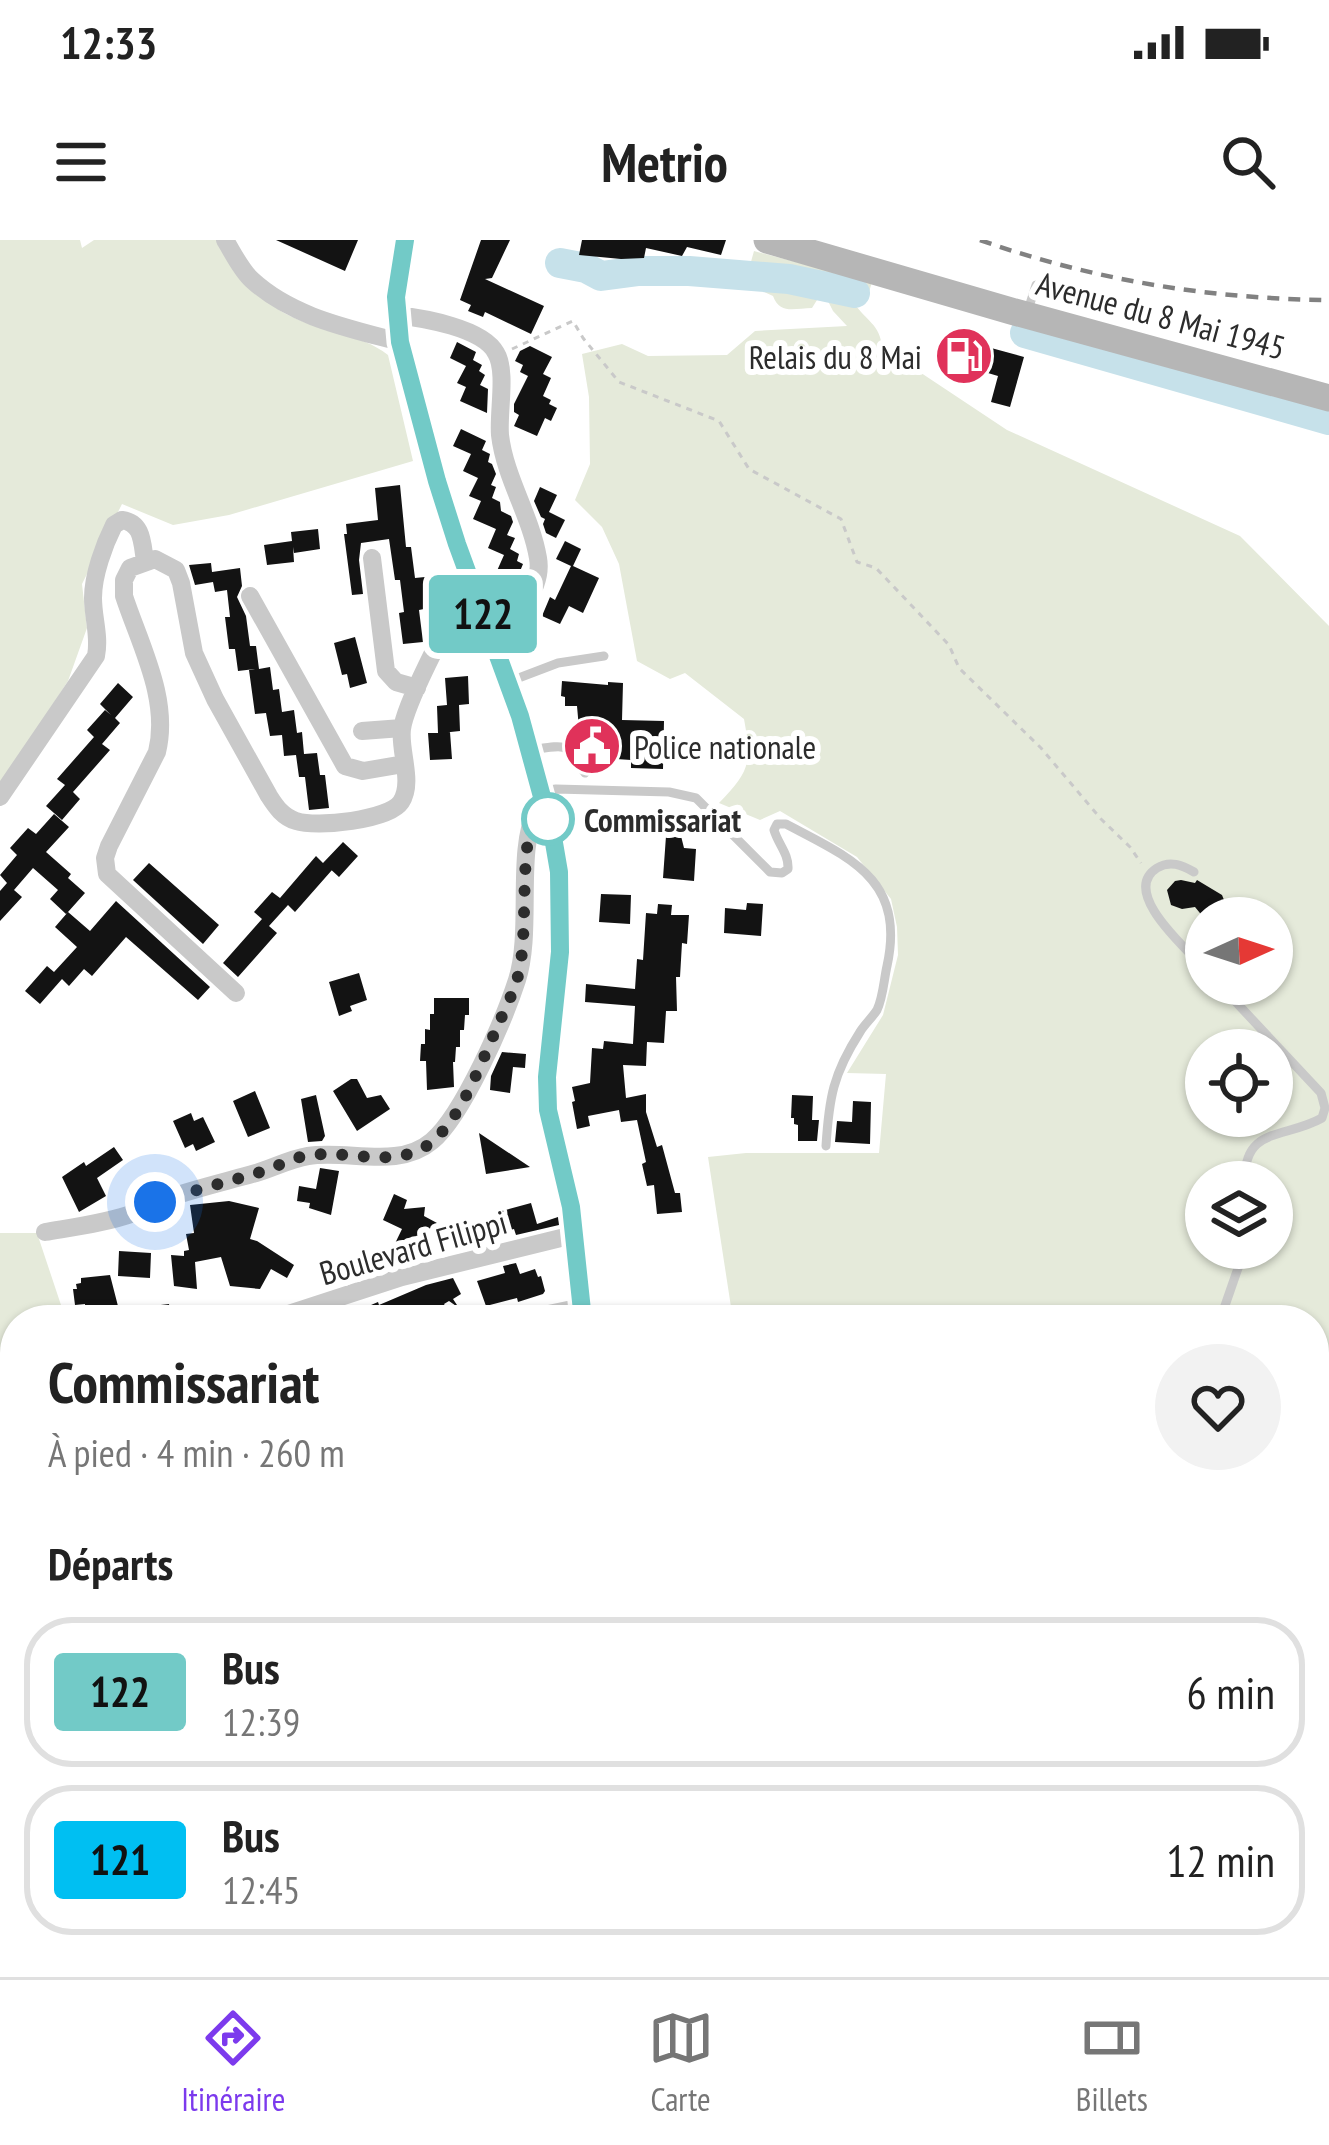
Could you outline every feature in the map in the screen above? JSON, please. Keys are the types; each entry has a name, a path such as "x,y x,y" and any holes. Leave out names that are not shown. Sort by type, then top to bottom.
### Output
{"main road":[{"name":"Avenue du 8 Mai 1945","path":"767,240 1329,398"}],"street":[{"path":"225,240 248,278 284,303 319,320 400,342"},
{"path":"405,240 398,274 400,342 437,481 531,750 559,872 560,952 548,1110 571,1207 581,1305"},
{"path":"396,315 439,322 480,337 496,350 501,366 500,436 538,559 538,580 516,610 485,619"},
{"path":"0,797 96,656 94,586 114,525 122,520 139,527 145,560"},
{"path":"372,558 386,671 395,682 417,688"},
{"path":"236,993 107,874 109,846 161,735 159,700 124,596 130,568 155,559 176,570 194,653 215,699 280,811 296,821 318,823 381,816 398,806 405,795 402,728 458,608 476,594"},
{"path":"250,596 346,766 363,771 404,764"},
{"path":"362,731 402,728"},
{"path":"45,1232 134,1213 155,1202 301,1157 414,1153 431,1142 471,1085 518,976 530,832 543,799"},
{"name":"Boulevard Filippi","path":"317,1305 402,1277 573,1234"}],"lane":[{"path":"1027,315 1036,285"},
{"path":"508,682 558,663 604,656"},
{"path":"531,750 566,747 585,772"},
{"path":"543,799 556,789 669,792 696,798 770,872 788,869 774,830 777,824 786,824 853,859 873,881 885,900 889,956 878,1010 839,1068 829,1098 826,1146"},
{"path":"1185,946 1150,906 1144,884 1166,864 1194,872"},
{"path":"1239,1005 1321,1093 1325,1108 1322,1118 1313,1123 1260,1141 1246,1161"},
{"path":"1225,1305 1238,1269"}],"path":[{"path":"497,356 573,321 619,382 718,421 749,469 841,519 857,562 876,568 949,645 959,668 1041,748 1130,847 1149,875"}],"green space":[{"path":"0,240 80,240 82,248 94,240 220,240 250,283 278,309 388,355 413,461 229,515 173,525 122,504 82,584 87,628 68,681 0,786"},
{"path":"754,251 872,282 866,302 854,303 875,328 882,347 1007,430 1240,536 1329,626 1329,1305 731,1305 708,1157 879,1153 886,1074 847,1073 883,1015 898,955 897,927 891,899 857,857 780,811 760,820 719,803 746,766 744,719 685,673 670,679 637,661 619,564 602,527 575,500 590,464 589,397 582,354 622,344 648,356 727,355 755,331 847,326 828,301 794,309 745,283"},
{"path":"0,1233 37,1233 61,1305 0,1305"}],"building":[{"path":"276,240 358,240 345,271"},
{"path":"481,240 510,240 492,278 485,279 544,306 531,334 485,312 483,317 468,311 471,305 460,300"},
{"path":"582,240 726,240 721,255 687,247 682,256 646,248 644,258 621,259 579,255"},
{"path":"958,339 1024,357 1010,407 991,402 998,376 971,368 970,375 950,370"},
{"path":"457,342 476,352 473,360 482,365 479,371 485,375 480,385 488,389 487,413 460,401 466,387 457,383 466,366 450,358"},
{"path":"530,346 552,357 543,374 551,378 543,396 557,408 551,421 545,418 537,436 514,426 519,415 514,404 528,376 515,361"},
{"path":"461,429 486,441 482,450 490,454 488,462 496,474 492,498 511,516 507,535 515,538 510,549 523,564 516,581 496,573 504,555 488,548 496,529 473,519 481,501 469,496 478,478 463,471 471,454 453,446"},
{"path":"400,485 406,547 411,547 415,578 425,577 429,608 419,610 423,642 403,644 400,580 395,580 389,539 361,543 363,594 352,595 344,534 346,524 378,520 375,488"},
{"path":"540,487 557,495 549,512 565,520 556,538 546,533 545,519 534,501"},
{"path":"318,529 320,549 294,553 293,547 294,562 267,565 264,545 292,541 291,532"},
{"path":"565,541 581,549 573,566 599,578 583,613 569,606 560,624 542,616 571,566 556,559"},
{"path":"211,563 212,572 240,568 242,586 237,597 246,616 250,646 256,646 259,669 270,667 282,712 294,710 304,754 317,753 329,808 309,810 305,777 299,777 296,755 284,756 282,735 270,736 266,713 255,714 249,670 255,669 238,671 235,649 229,649 227,590 215,592 213,582 195,585 189,565"},
{"path":"355,637 367,683 350,688 334,643"},
{"path":"468,676 469,704 459,705 460,731 450,732 452,759 430,760 428,733 438,733 437,706 447,705 445,678"},
{"path":"562,681 623,683 622,720 664,721 663,769 631,768 631,760 601,758 601,763 589,763 584,757 585,741 580,740 577,706 565,706"},
{"path":"118,683 133,697 102,744 110,750 73,792 80,799 62,820 46,806 65,785 57,779 94,737 87,730 105,710 111,715 100,704"},
{"path":"637,810 675,812 684,848 696,849 694,881 663,878 666,836 634,835"},
{"path":"54,814 69,827 46,852 85,893 66,914 50,899 58,890 33,868 14,890 22,897 0,921 0,891 7,883 0,875 17,855 10,848 28,828 36,834"},
{"path":"343,842 358,856 339,877 332,870 295,912 288,905 269,926 277,933 238,977 223,963 262,919 254,912 272,892 280,898 316,856 323,863"},
{"path":"149,863 219,925 203,944 133,880"},
{"path":"1197,880 1223,897 1185,897 1182,909 1171,905 1167,890 1175,881"},
{"path":"601,894 631,895 630,924 599,922"},
{"path":"116,901 210,987 198,1000 126,937 92,976 84,969 69,986 62,979 40,1004 25,991 47,966 54,972 77,947 55,927 68,912 90,931"},
{"path":"747,903 763,904 761,936 724,933 725,908 746,910"},
{"path":"658,904 672,905 671,915 689,915 687,944 682,943 680,977 676,977 677,1011 666,1011 664,1043 647,1042 646,1066 623,1065 626,1098 646,1094 646,1112 657,1147 662,1145 675,1193 680,1193 682,1212 657,1214 654,1185 647,1186 642,1164 646,1162 637,1120 621,1122 619,1110 588,1116 590,1126 577,1129 572,1087 590,1083 592,1048 603,1049 604,1041 633,1044 635,1006 585,1002 586,984 635,989 637,959 643,960 646,913 657,914"},
{"path":"359,973 367,1000 339,1016 329,982"},
{"path":"434,998 469,998 469,1015 460,1030 460,1047 456,1047 454,1087 427,1090 421,1044 425,1044 425,1029 430,1030"},
{"path":"502,1052 526,1054 525,1068 513,1067 510,1093 490,1090"},
{"path":"357,1079 367,1098 381,1095 390,1109 357,1131 333,1091"},
{"path":"255,1091 270,1128 248,1137 233,1101"},
{"path":"316,1095 325,1136 322,1141 308,1142 301,1099"},
{"path":"792,1095 813,1096 812,1120 819,1120 817,1141 798,1141 798,1125 791,1118"},
{"path":"853,1101 871,1102 870,1144 835,1142 837,1121 852,1122"},
{"path":"191,1113 194,1121 203,1117 215,1142 196,1151 193,1144 185,1148 173,1121"},
{"path":"479,1133 530,1167 486,1174"},
{"path":"114,1147 123,1160 97,1178 106,1196 79,1212 62,1177"},
{"path":"320,1168 339,1171 331,1215 297,1201 299,1186 316,1189"},
{"path":"394,1194 407,1200 404,1209 425,1207 424,1216 437,1223 422,1250 431,1256 397,1264 388,1258 402,1229 383,1220"},
{"path":"229,1201 259,1208 250,1239 294,1265 287,1278 271,1269 260,1289 230,1286 221,1257 195,1262 197,1289 174,1286 171,1255 184,1256 189,1250 186,1234 194,1233 190,1205"},
{"path":"531,1203 537,1224 558,1217 559,1225 516,1235 514,1229 506,1231 502,1211"},
{"path":"119,1251 151,1253 150,1278 118,1276"},
{"path":"516,1263 520,1274 535,1269 545,1291 518,1302 517,1298 486,1305 477,1281 505,1273 503,1266"},
{"path":"110,1275 118,1305 75,1305 73,1289 81,1278"},
{"path":"453,1278 461,1294 453,1299 457,1305 449,1301 445,1305 379,1305"}],"waterway":[{"path":"560,263 601,276 689,271 789,279 855,293"},
{"path":"1025,333 1329,420"}],"railway":[{"path":"980,240 1065,266 1152,285 1329,300"}],"bus line":[{"name":"122","path":"405,240 396,297 400,342 457,544 531,750 559,872 560,952 548,1110 571,1207 581,1305"}],"place":[{"name":"Relais du 8 Mai","path":"964,356"},
{"name":"Police nationale","path":"592,746"},
{"name":"Commissariat","path":"548,819"}],"route":[{"path":"155,1202 301,1157 414,1153 431,1142 460,1106 518,976 532,818 537,808 545,807 548,819"}]}
